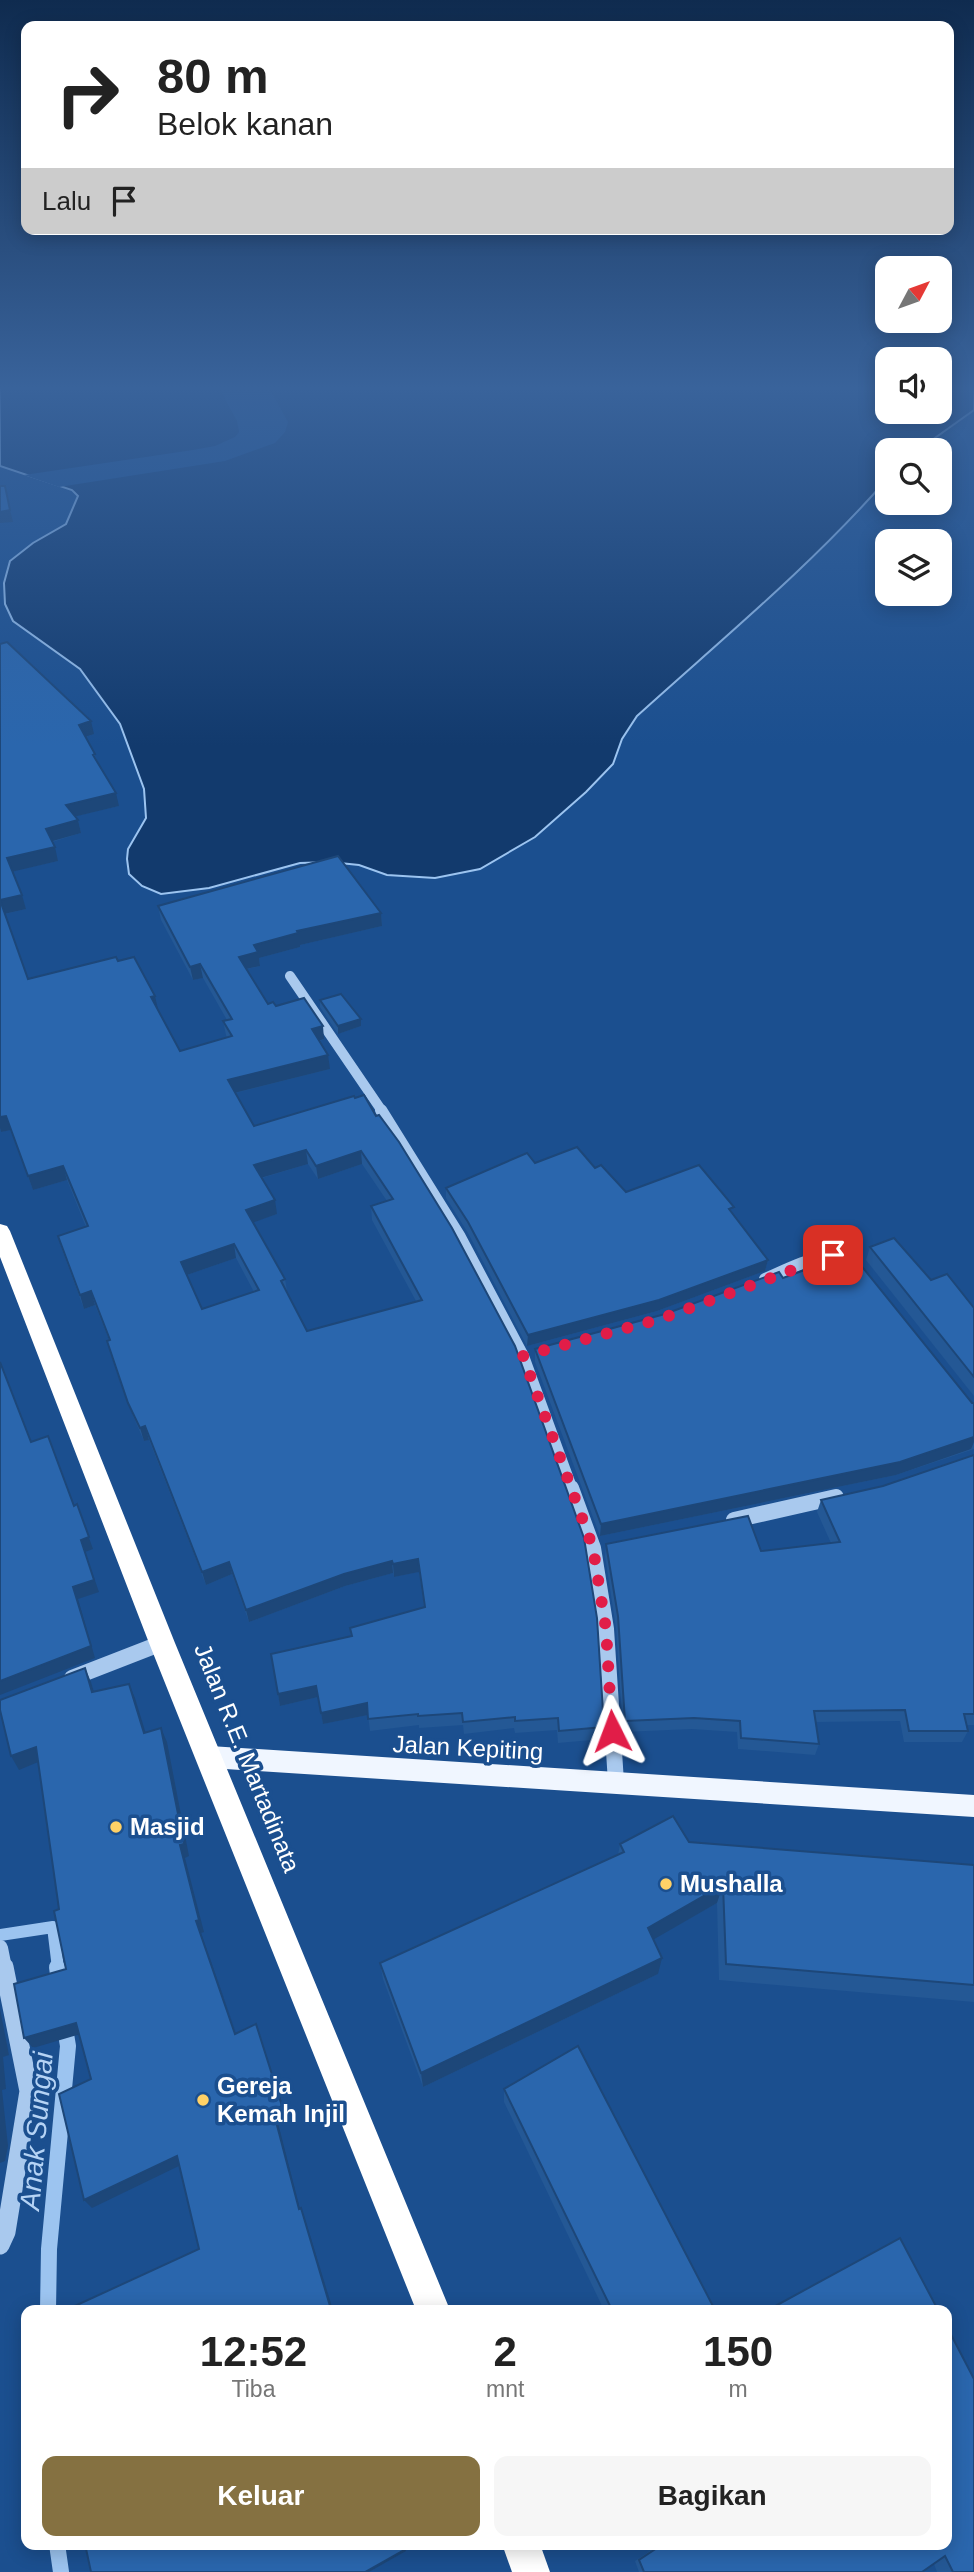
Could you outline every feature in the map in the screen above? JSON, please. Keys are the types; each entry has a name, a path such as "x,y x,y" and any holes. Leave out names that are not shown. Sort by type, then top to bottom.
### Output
{"highway":[{"name":"Jalan R.E. Martadinata","path":"0,1231 162,1643 431,2305"},
{"path":"523,2550 531,2572"}],"main road":[{"name":"Jalan Kepiting","path":"210,1758 974,1806"}],"street":[{"path":"290,976 402,1140 530,1355 599,1546 616,1782"},
{"path":"757,1282 833,1255 851,1258 863,1269"},
{"path":"715,1524 846,1495"},
{"path":"62,1682 162,1643"},
{"path":"0,1948 29,2091 6,2232 0,2245"}],"water":[{"path":"74,506 863,506 765,601 637,716 622,739 613,764 586,792 535,837 480,869 435,878 387,875 359,865 300,863 209,888 161,894 142,886 129,874 128,849 146,818 144,789 120,724 80,669 13,621 5,604 4,583 10,561 33,543 66,524"}],"building":[{"path":"0,506 9,506 10,510 0,512"},
{"path":"7,642 91,721 79,725 116,793 66,805 78,820 46,829 55,847 7,858 22,895 0,900 0,644"},
{"path":"338,856 381,913 297,931 298,933 254,945 258,952 239,957 268,1004 273,1002 276,1006 304,998 323,1026 312,1029 328,1055 228,1080 254,1126 364,1095 376,1116 379,1115 399,1142 452,1228 515,1346 584,1538 597,1618 604,1727 559,1731 558,1718 515,1721 515,1717 463,1722 462,1713 368,1719 367,1703 321,1713 316,1686 278,1694 271,1654 352,1636 350,1628 425,1607 418,1559 393,1564 392,1561 344,1574 246,1610 229,1562 202,1572 145,1426 140,1428 128,1403 107,1341 110,1340 91,1291 80,1295 58,1236 88,1226 63,1166 28,1176 6,1116 0,1117 0,900 28,979 116,957 118,961 134,957 155,996 151,997 180,1051 232,1036 223,1021 232,1019 200,964 190,967 158,906","holes":["306,1150 316,1166 361,1151 393,1199 371,1206 422,1300 307,1331 281,1281 285,1279 246,1210 275,1200 254,1165","234,1244 259,1290 202,1309 181,1262"]},
{"path":"341,994 361,1019 338,1026 320,1000"},
{"path":"577,1147 595,1168 601,1165 626,1192 699,1165 734,1207 729,1209 768,1260 659,1300 528,1335 468,1222 446,1188 527,1153 535,1163"},
{"path":"894,1238 931,1280 947,1274 974,1308 974,1377 870,1247"},
{"path":"851,1253 974,1403 974,1437 900,1462 601,1524 535,1349 665,1314 779,1272 783,1278"},
{"path":"0,1362 31,1442 48,1436 74,1506 77,1504 89,1537 81,1540 94,1580 73,1587 91,1646 0,1681"},
{"path":"974,1455 974,1714 964,1714 968,1731 909,1731 905,1710 814,1711 819,1744 741,1738 740,1721 694,1718 625,1721 618,1616 606,1544 748,1516 761,1551 840,1542 821,1500 883,1486"},
{"path":"85,1668 92,1692 129,1684 144,1733 161,1728 184,1844 180,1845 199,1920 196,1921 235,2034 256,2024 282,2106 273,2110 299,2209 301,2208 330,2305 77,2305 199,2249 177,2156 84,2200 59,2094 91,2079 76,2023 24,2038 14,1984 66,1969 54,1911 59,1909 36,1747 11,1756 0,1700"},
{"path":"673,1816 689,1842 974,1865 974,1985 726,1964 723,1885 648,1928 662,1958 421,2073 380,1963 624,1852 620,1844"},
{"path":"578,2046 712,2305 610,2305 504,2089"},
{"path":"900,2238 935,2305 777,2305"},
{"path":"952,2337 974,2379 974,2572 953,2572 945,2556 922,2572 644,2572 639,2560 654,2550 952,2550"},
{"path":"86,2550 404,2550 365,2572 91,2572"}],"waterway":[{"name":"Anak Sungai","path":"0,1935 53,1927 58,1968"},
{"name":"Anak Sungai","path":"57,1967 59,1982"},
{"name":"Anak Sungai","path":"48,2305 49,2249 68,2046 65,2028"},
{"name":"Anak Sungai","path":"58,2550 61,2572"}],"place":[{"name":"Masjid","path":"116,1827"},
{"name":"Mushalla","path":"666,1884"},
{"name":"Gereja Kemah Injil","path":"203,2100"}],"route":[{"path":"612,1731 606,1629 593,1548 523,1356 660,1319 833,1255"}]}
